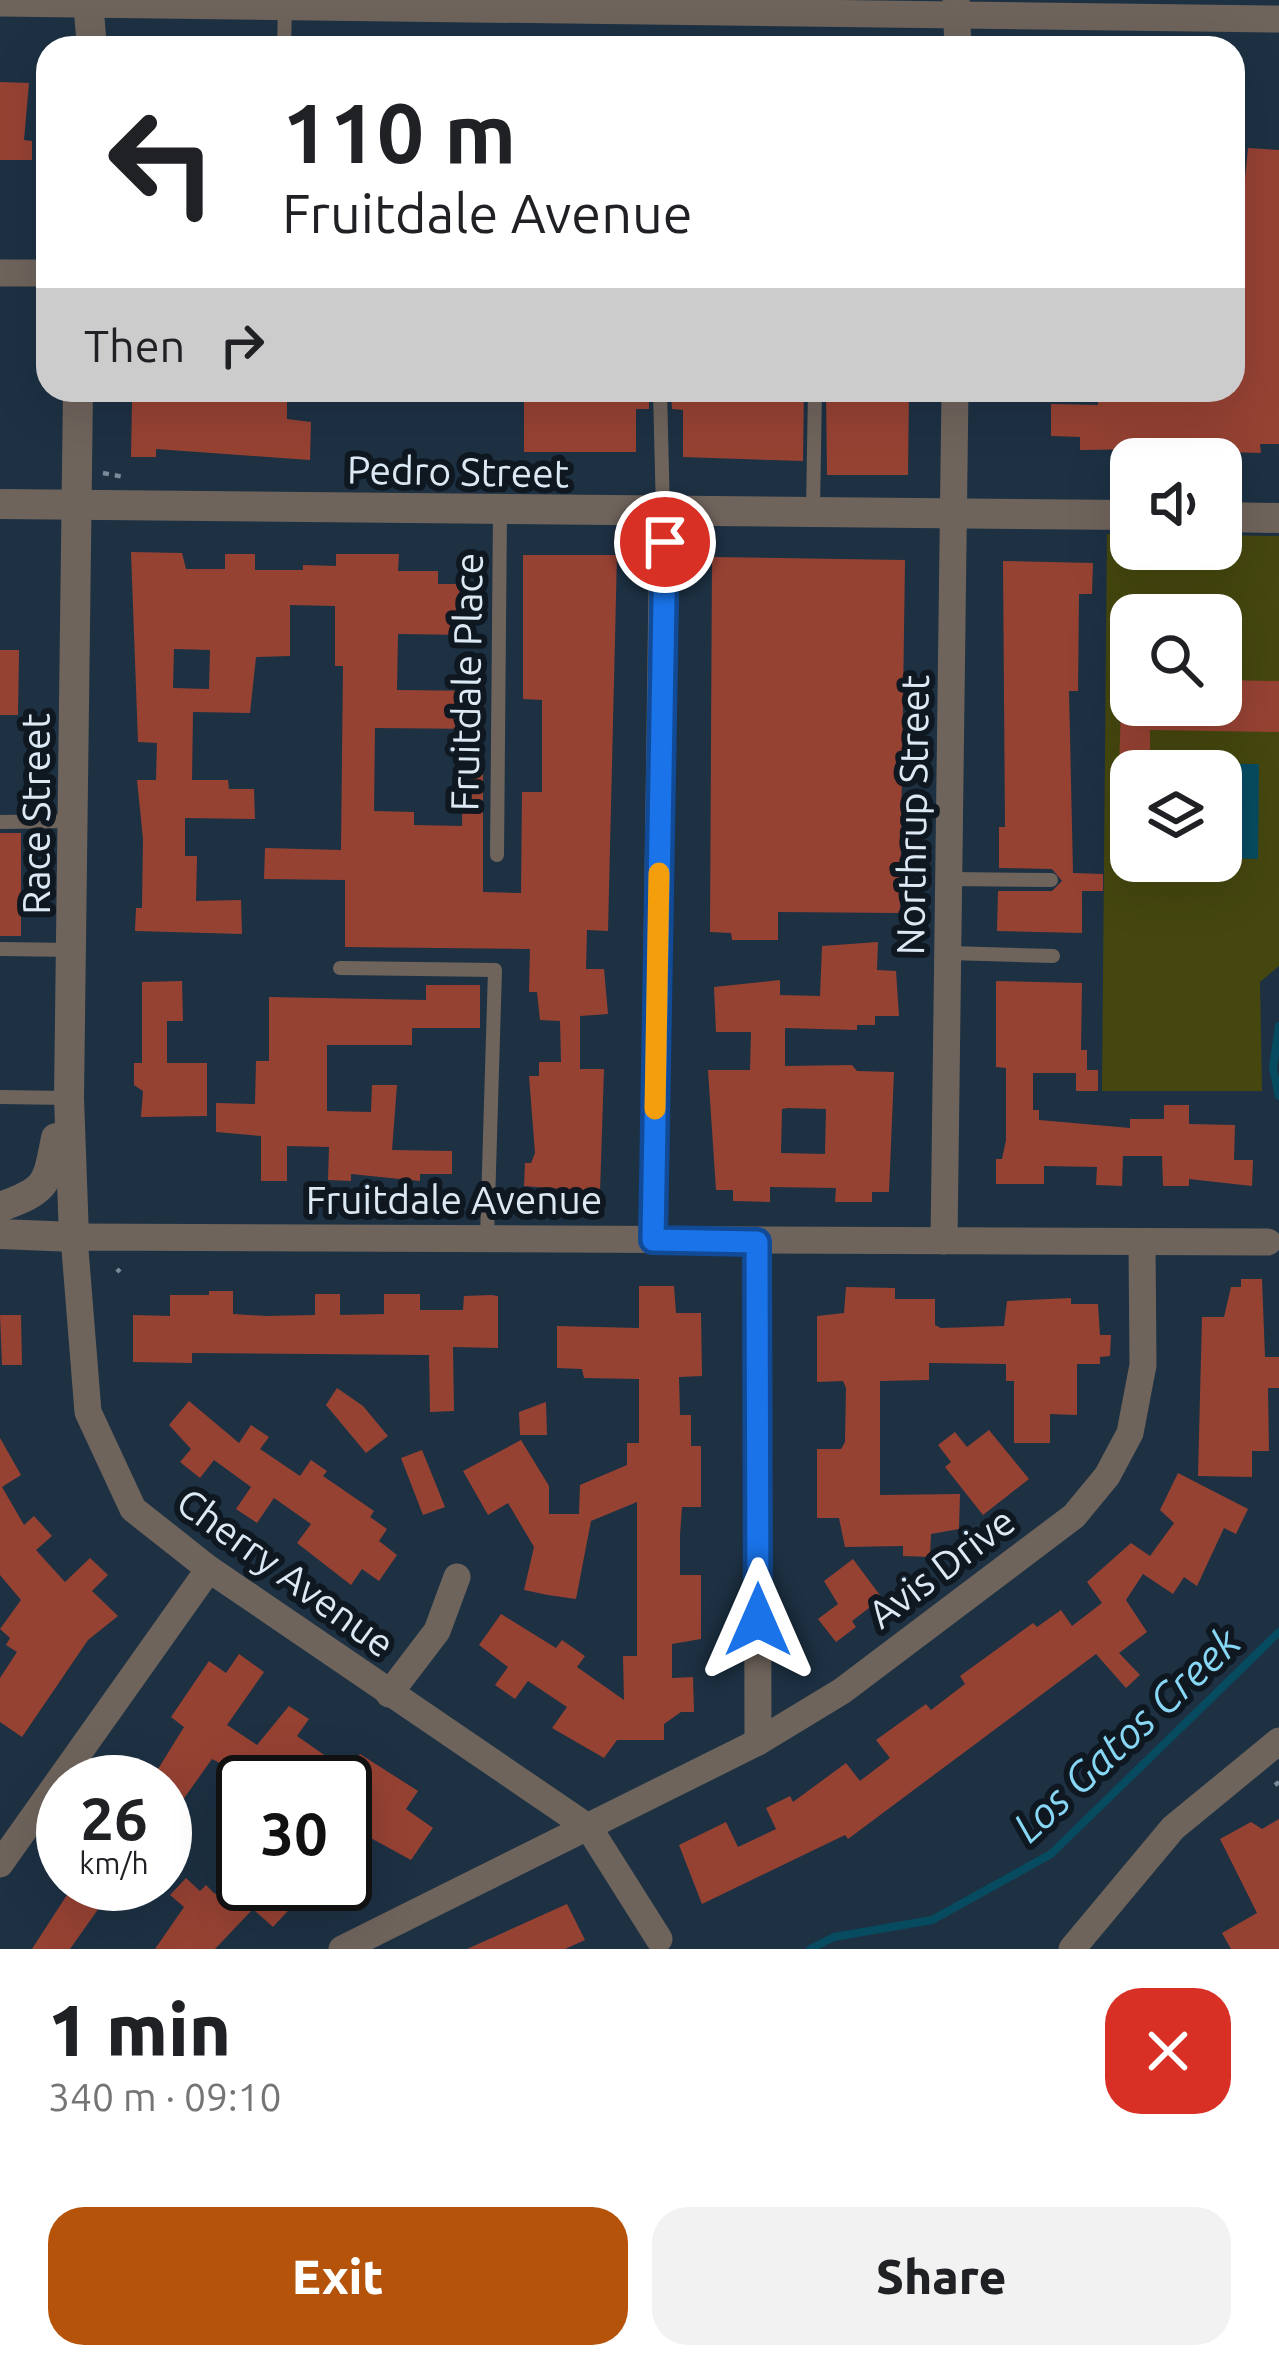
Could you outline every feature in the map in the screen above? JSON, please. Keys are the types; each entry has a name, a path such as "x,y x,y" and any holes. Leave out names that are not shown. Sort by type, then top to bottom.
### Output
{"street":[{"path":"88,2 91,36"},
{"path":"0,4 1112,8 1279,19"},
{"path":"0,273 36,274"},
{"name":"Race Street","path":"74,1237 69,1098 78,402"},
{"name":"Northrup Street","path":"944,1241 955,402"},
{"name":"Pedro Street","path":"0,504 1110,515"},
{"path":"653,1240 663,513"},
{"path":"1242,517 1279,518"},
{"path":"0,1207 29,1197 53,1174 54,1143 69,1098"},
{"name":"Fruitdale Avenue","path":"0,1234 1268,1242"},
{"name":"Cherry Avenue","path":"74,1237 88,1412 133,1509 209,1569 589,1828 659,1939"},
{"path":"757,1242 758,1742"},
{"name":"Avis Drive","path":"342,1949 758,1742 842,1691 1074,1516 1107,1476 1130,1433 1143,1365 1142,1242"},
{"path":"0,1864 11,1824 209,1569"},
{"name":"Cherry Avenue","path":"389,1694 437,1631 457,1577"},
{"path":"1072,1949 1173,1828 1279,1741"}],"lane":[{"path":"284,7 284,36"},
{"path":"660,402 663,513"},
{"path":"814,511 815,402"},
{"name":"Fruitdale Place","path":"497,855 500,510"},
{"path":"0,821 74,820"},
{"path":"950,879 1051,880"},
{"path":"0,949 73,950"},
{"path":"950,953 1052,956"},
{"path":"340,968 495,970 488,1237"},
{"path":"0,1097 69,1098"}],"shaded area":[{"path":"1107,534 1110,570 1242,570 1242,535 1279,536 1279,966 1260,982 1262,1091 1102,1091"}],"water":[{"path":"1242,764 1259,764 1258,859 1242,859"}],"building":[{"path":"0,82 29,83 24,140 32,141 32,160 0,160"},
{"path":"1248,148 1279,150 1279,444 1260,444 1261,453 1242,452 1242,438 1110,438 1110,450 1080,450 1080,437 1051,436 1051,404 1245,402"},
{"path":"132,402 287,402 287,419 311,422 310,460 156,449 156,457 131,457"},
{"path":"524,402 649,402 649,409 636,409 636,452 524,452"},
{"path":"672,402 804,402 803,461 683,457 683,410 672,409"},
{"path":"826,402 909,402 908,475 827,475"},
{"path":"131,552 182,553 186,569 225,569 225,554 255,554 255,570 336,566 336,554 399,554 398,571 438,571 438,584 471,584 471,635 398,634 397,690 485,691 484,729 375,728 374,811 414,812 414,825 462,826 463,767 483,767 483,892 521,893 522,792 542,792 542,700 523,699 523,555 617,555 608,931 587,930 586,969 604,969 608,1014 580,1016 580,1069 604,1069 600,1192 524,1186 525,1163 531,1163 535,1153 529,1076 539,1076 539,1062 561,1062 560,1021 540,1020 537,992 529,992 530,949 345,947 345,880 264,879 265,848 341,850 343,666 335,666 335,606 290,605 290,656 256,657 250,713 193,712 192,780 228,780 229,789 254,789 255,819 185,818 185,856 197,856 196,901 241,900 242,934 135,931 136,908 142,908 143,839 137,780 156,780 157,743 138,742","holes":["174,649 210,650 209,689 173,688"]},
{"path":"712,557 905,560 900,913 778,912 778,940 732,940 731,933 710,932"},
{"path":"1003,561 1093,563 1092,594 1079,594 1078,691 1069,691 1073,873 1103,874 1103,891 1082,891 1082,933 997,931 998,891 1052,891 1062,881 1052,869 999,868 999,827 1005,827"},
{"path":"0,650 19,650 18,715 0,715"},
{"path":"1242,680 1279,681 1279,732 1150,730 1150,750 1120,750 1120,726 1242,726"},
{"path":"0,833 21,833 21,936 0,936"},
{"path":"878,942 877,970 896,971 899,1016 875,1016 875,1025 857,1025 857,1030 785,1028 785,1066 852,1065 857,1071 894,1072 889,1192 872,1192 872,1202 835,1202 836,1188 770,1187 770,1202 733,1201 733,1190 716,1190 708,1070 750,1070 751,1032 716,1032 714,987 780,980 780,995 820,996 822,946","holes":["782,1109 826,1109 825,1154 781,1153"]},
{"path":"182,981 183,1021 167,1021 167,1063 207,1063 207,1116 141,1117 143,1091 134,1085 134,1063 142,1063 142,982"},
{"path":"996,981 1082,983 1081,1050 1087,1050 1087,1070 1098,1070 1098,1091 1076,1091 1076,1073 1033,1073 1033,1110 1039,1110 1039,1120 1130,1128 1130,1119 1164,1119 1164,1105 1189,1105 1189,1124 1235,1125 1234,1160 1253,1160 1252,1186 1189,1179 1189,1186 1163,1186 1162,1156 1123,1156 1122,1186 1096,1185 1097,1167 1044,1166 1044,1184 996,1184 996,1159 1002,1159 1006,1140 1006,1068 996,1067"},
{"path":"426,985 480,985 480,1028 412,1028 412,1045 327,1045 327,1111 371,1112 372,1085 397,1085 392,1150 452,1151 452,1174 420,1174 420,1181 351,1174 351,1181 328,1180 329,1147 287,1146 287,1181 261,1181 261,1136 216,1132 216,1103 255,1104 256,1061 269,1061 269,997 426,1000"},
{"path":"1241,1279 1262,1279 1265,1357 1279,1357 1279,1388 1268,1388 1269,1451 1252,1451 1252,1477 1198,1476 1202,1317 1224,1317 1231,1287 1241,1287"},
{"path":"639,1286 674,1286 676,1313 701,1313 702,1376 679,1377 680,1415 691,1415 691,1446 701,1446 701,1507 682,1507 680,1575 701,1575 701,1639 672,1644 672,1678 693,1677 694,1712 681,1712 664,1724 664,1740 617,1740 604,1758 552,1728 567,1707 528,1681 515,1699 495,1685 508,1667 479,1645 501,1614 556,1648 562,1640 585,1656 577,1667 624,1700 623,1656 637,1656 637,1502 591,1521 576,1599 548,1595 524,1590 534,1547 508,1503 488,1515 463,1471 521,1440 549,1486 549,1514 579,1514 580,1485 627,1465 627,1443 639,1443 639,1379 584,1378 582,1369 557,1368 557,1326 639,1328"},
{"path":"846,1287 895,1288 895,1299 935,1299 935,1325 941,1328 1004,1326 1007,1301 1071,1298 1071,1304 1098,1304 1100,1335 1111,1335 1110,1356 1100,1357 1100,1364 1077,1364 1077,1415 1050,1414 1050,1443 1014,1443 1014,1381 1006,1381 1006,1364 929,1363 929,1380 880,1381 880,1495 960,1494 959,1529 931,1534 930,1557 903,1556 903,1546 845,1547 839,1518 817,1518 817,1449 841,1449 845,1442 846,1388 843,1381 817,1382 817,1316 844,1313"},
{"path":"209,1291 233,1291 233,1314 266,1316 315,1315 315,1294 340,1294 340,1315 384,1314 384,1294 420,1294 420,1310 463,1310 464,1296 498,1296 498,1348 453,1347 454,1411 430,1412 429,1355 192,1353 192,1363 133,1362 133,1315 170,1316 170,1295 209,1295"},
{"path":"0,1315 21,1315 22,1365 2,1365"},
{"path":"337,1388 363,1406 388,1436 366,1453 326,1405"},
{"path":"189,1401 239,1443 251,1425 269,1437 260,1449 300,1476 311,1460 327,1471 323,1476 374,1511 370,1517 387,1529 379,1541 397,1555 379,1581 362,1569 351,1585 297,1543 311,1524 274,1498 257,1523 236,1509 251,1487 214,1460 200,1478 180,1462 191,1449 169,1425"},
{"path":"546,1402 547,1435 520,1435 519,1412"},
{"path":"989,1430 1029,1479 983,1515 945,1467 951,1462 938,1445 955,1432 967,1447"},
{"path":"0,1438 21,1475 2,1487 24,1525 34,1516 52,1536 36,1550 65,1582 90,1558 108,1575 92,1591 118,1616 88,1640 22,1737 0,1722 0,1678 17,1652 6,1645 10,1638 0,1629 21,1600 0,1575"},
{"path":"422,1450 445,1507 423,1515 401,1458"},
{"path":"1178,1473 1248,1509 1236,1534 1224,1528 1197,1586 1184,1577 1173,1594 1143,1574 1126,1600 1147,1632 1119,1653 1140,1675 1126,1688 1096,1654 848,1839 845,1835 702,1904 679,1845 726,1822 738,1847 776,1829 766,1808 790,1796 793,1802 846,1763 860,1781 890,1758 876,1740 926,1704 931,1710 965,1684 960,1676 1033,1623 1037,1627 1061,1610 1072,1626 1102,1603 1087,1582 1131,1543 1150,1556 1174,1523 1160,1510"},
{"path":"853,1559 882,1598 852,1621 856,1627 836,1642 818,1619 838,1604 824,1581"},
{"path":"239,1654 264,1672 227,1725 257,1745 289,1706 309,1719 297,1736 324,1755 216,1755 216,1761 212,1759 192,1787 192,1755 167,1755 184,1727 171,1717 209,1661 226,1673"},
{"path":"372,1762 418,1791 406,1809 433,1828 411,1860 372,1839"},
{"path":"1279,1819 1279,1949 1231,1949 1222,1933 1257,1913 1220,1839 1251,1822 1262,1829"},
{"path":"192,1884 200,1891 206,1885 215,1894 216,1911 251,1911 215,1949 155,1949 181,1911 192,1911"},
{"path":"567,1904 585,1940 565,1949 467,1949"},
{"path":"57,1911 97,1911 70,1949 32,1949"},
{"path":"255,1911 288,1911 273,1927"}],"waterway":[{"name":"Los Gatos Creek","path":"1279,1026 1273,1068 1279,1096"},
{"name":"Los Gatos Creek","path":"810,1949 834,1937 932,1920 1051,1854 1279,1632"}],"slow traffic":[{"path":"655,1109 659,873"}],"route":[{"path":"665,542 653,1240 757,1242 758,1620"}]}
